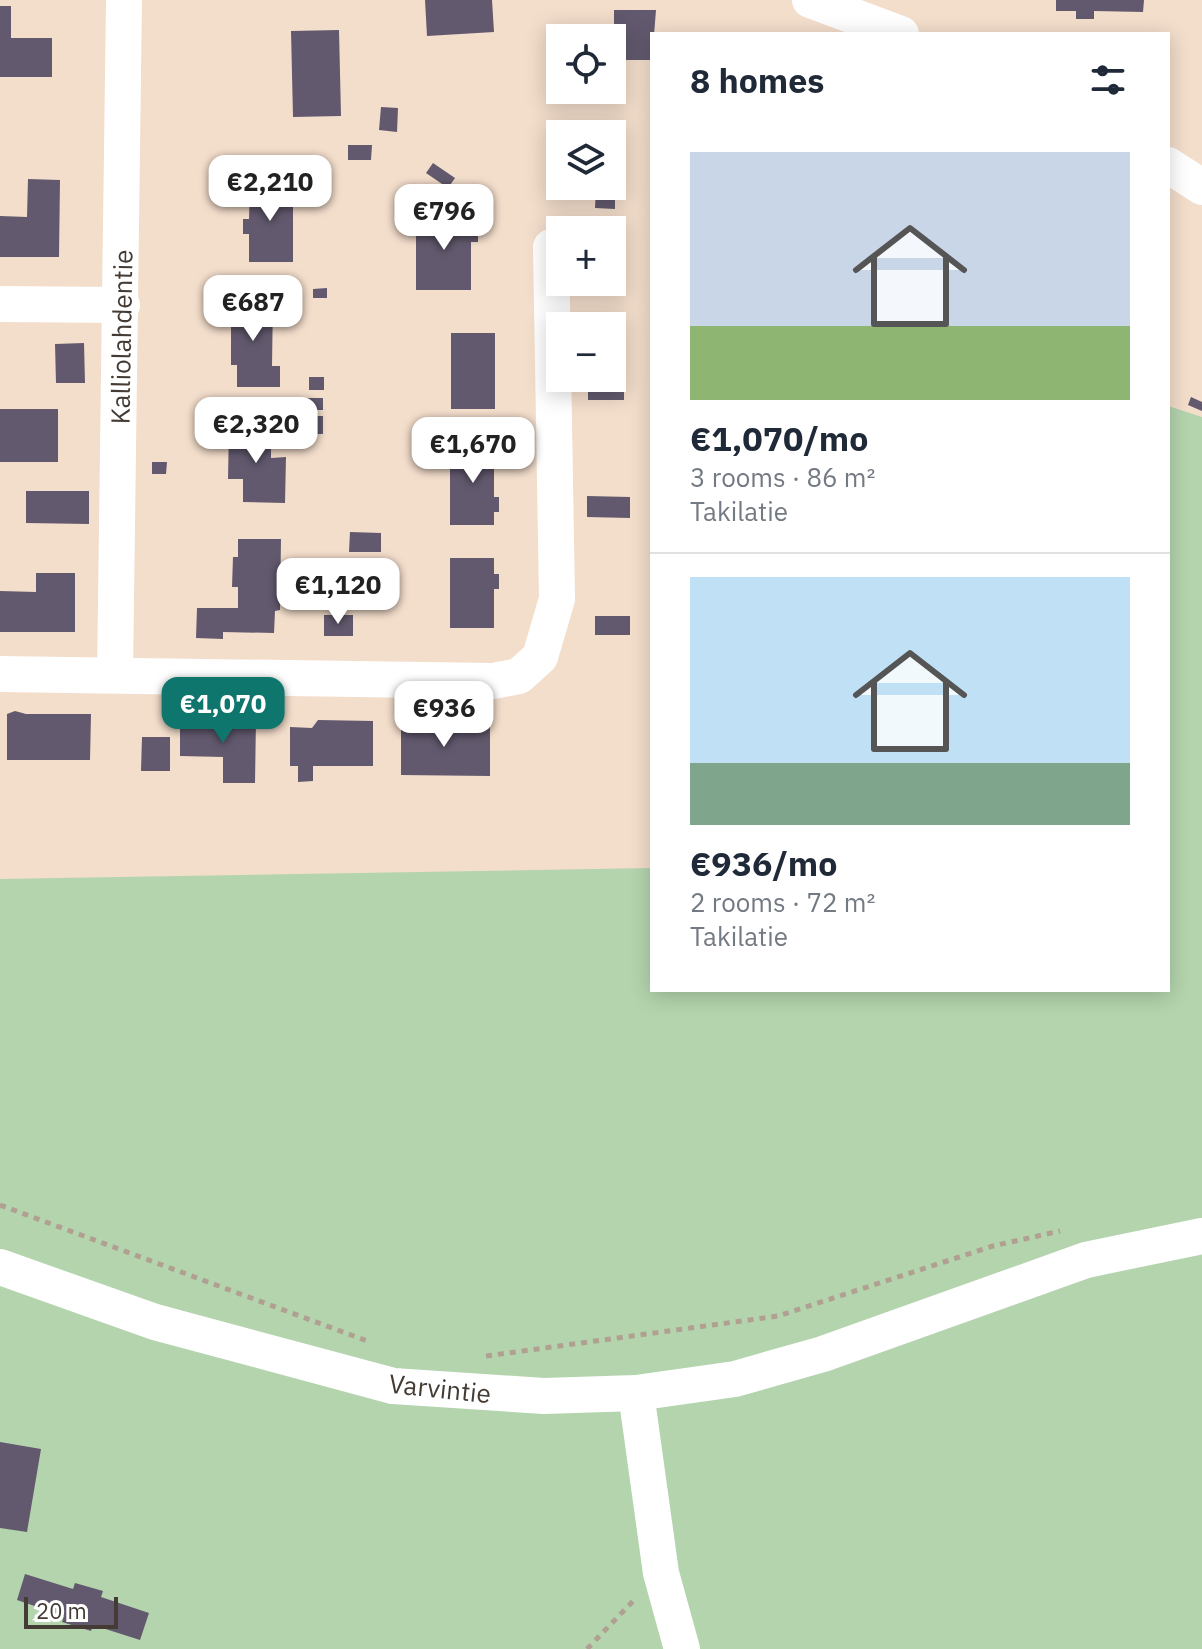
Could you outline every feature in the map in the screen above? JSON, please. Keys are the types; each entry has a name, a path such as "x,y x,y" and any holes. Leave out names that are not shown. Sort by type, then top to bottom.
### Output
{"street":[{"name":"Kalliolahdentie","path":"115,675 124,0"},
{"path":"810,0 896,32"},
{"path":"1170,166 1202,187"},
{"path":"0,674 493,681 519,676 540,657 557,599 552,296"},
{"path":"0,304 122,305"},
{"name":"Varvintie","path":"0,1267 155,1322 393,1386 544,1396 636,1393 735,1379 823,1354 1086,1260 1202,1236"},
{"path":"636,1393 661,1573 682,1649"}],"path":[{"path":"0,1205 373,1343"},
{"path":"473,1357 778,1316 993,1246 1067,1229"},
{"path":"587,1649 661,1573"}],"green space":[{"path":"1170,407 1202,417 1202,1649 0,1649 0,879 650,868 650,992 1170,992"}],"building":[{"path":"425,0 492,0 494,32 427,36"},
{"path":"1056,0 1144,0 1143,12 1094,11 1094,19 1076,19 1076,11 1056,11"},
{"path":"0,6 11,6 11,38 52,38 52,77 0,77"},
{"path":"614,10 656,10 654,32 650,32 650,60 626,60 626,24 614,24"},
{"path":"339,30 341,116 293,117 291,31"},
{"path":"381,107 398,108 397,132 379,130"},
{"path":"348,145 372,145 371,160 348,160"},
{"path":"433,163 455,178 448,188 426,173"},
{"path":"28,179 60,180 59,257 0,257 0,216 27,217"},
{"path":"250,183 293,183 293,262 249,262 249,234 243,234 243,219 249,219"},
{"path":"595,200 615,200 615,209 595,208"},
{"path":"416,215 471,215 472,228 478,228 478,242 471,242 471,290 416,290"},
{"path":"327,288 327,298 313,298 313,289"},
{"path":"231,299 273,299 272,366 280,366 280,387 237,387 237,365 231,365"},
{"path":"451,333 495,333 495,409 451,409"},
{"path":"84,343 85,383 56,383 55,344"},
{"path":"309,377 324,377 324,390 309,390"},
{"path":"588,392 624,392 624,400 588,400"},
{"path":"1191,397 1202,402 1202,411 1188,405"},
{"path":"306,398 323,398 323,410 306,410"},
{"path":"0,409 58,409 58,462 0,462"},
{"path":"299,416 323,416 323,434 299,434"},
{"path":"229,426 271,427 271,458 286,457 285,503 243,502 243,479 228,479"},
{"path":"450,444 494,444 494,497 499,497 499,512 494,512 494,525 450,525"},
{"path":"152,462 167,462 166,474 152,474"},
{"path":"26,491 89,491 89,524 26,523"},
{"path":"587,496 630,497 630,518 587,517"},
{"path":"350,532 381,533 381,552 349,552"},
{"path":"238,539 281,539 280,610 275,611 274,633 223,632 223,639 196,638 197,608 238,608 238,587 232,587 233,557 238,557"},
{"path":"450,558 494,558 494,574 499,574 499,589 494,589 494,628 450,628"},
{"path":"36,573 75,573 75,632 0,632 0,591 36,592"},
{"path":"324,615 353,615 353,636 324,636"},
{"path":"595,616 630,616 630,635 595,635"},
{"path":"15,711 26,714 91,714 90,760 7,760 7,714"},
{"path":"180,718 256,718 255,783 223,783 223,757 180,756"},
{"path":"318,720 373,721 373,766 313,766 313,781 298,782 298,766 290,766 290,727 312,728"},
{"path":"401,720 452,721 452,726 490,726 490,776 401,775"},
{"path":"142,737 170,737 170,771 141,771"},
{"path":"0,1442 41,1449 27,1532 0,1528"},
{"path":"25,1574 73,1589 75,1583 103,1591 101,1597 149,1613 140,1640 93,1625 91,1631 62,1622 64,1616 17,1600"}]}
